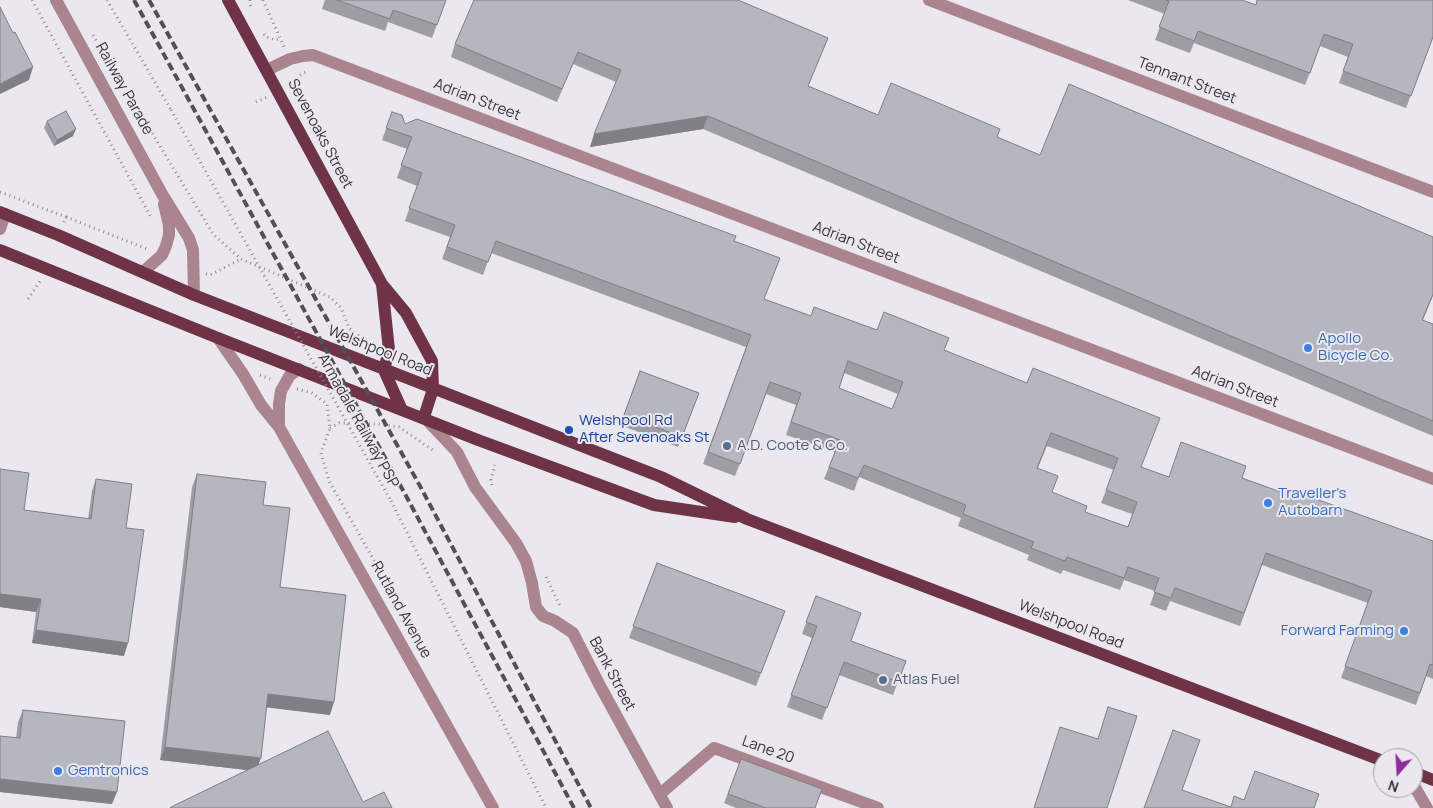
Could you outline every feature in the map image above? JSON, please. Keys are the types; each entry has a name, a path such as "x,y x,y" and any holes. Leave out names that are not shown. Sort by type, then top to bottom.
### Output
{"main road":[{"name":"Sevenoaks Street","path":"228,0 382,284 406,313 432,361 433,389 424,417"},
{"name":"Welshpool Road","path":"2,213 144,272 194,295 661,477 747,519 1373,757"},
{"name":"Welshpool Road","path":"0,250 478,440 654,505 747,519"},
{"name":"Sevenoaks Street","path":"382,284 389,350 384,370"},
{"path":"384,370 401,408"}],"street":[{"name":"Railway Parade","path":"56,0 162,194 189,238 193,250 194,295"},
{"name":"Tennant Street","path":"930,0 1433,192"},
{"name":"Adrian Street","path":"267,70 290,59 314,55 1433,479"},
{"name":"Railway Parade","path":"162,194 169,225 169,235 162,256"},
{"path":"0,229 2,213"},
{"path":"144,272 162,256"},
{"name":"Rutland Avenue","path":"218,338 243,374 261,405 280,428 493,808"},
{"path":"284,384 290,375 299,369"},
{"name":"Rutland Avenue","path":"280,428 279,404 284,384"},
{"name":"Bank Street","path":"424,417 456,452 475,487 516,543 526,561 536,607 543,616 555,621 573,633 667,808"},
{"name":"Lane 20","path":"660,794 714,748 878,808"}],"path":[{"path":"32,0 157,228"},
{"name":"Armadale Railway PSP","path":"107,0 391,501 546,808"},
{"path":"250,0 251,12"},
{"path":"263,0 279,39 299,76"},
{"path":"89,28 213,234 241,259 330,297 341,308 349,328 364,340"},
{"path":"260,30 266,37 279,39"},
{"path":"292,86 299,76 312,70"},
{"path":"66,217 162,256"},
{"path":"252,372 312,394 327,404 330,428 321,453 329,481 408,625"},
{"path":"330,428 339,423 378,424 399,427 440,455 459,457"}],"building":[{"path":"337,0 446,0 437,25 393,10 390,19"},
{"path":"474,0 738,0 828,38 808,86 878,115 891,83 1000,129 997,137 1040,155 1069,84 1433,237 1433,294 1422,320 1433,324 1433,421 708,116 594,134 621,70 578,52 562,89 455,44"},
{"path":"1166,0 1242,0 1256,5 1257,0 1433,0 1433,37 1411,96 1343,71 1353,44 1324,34 1310,73 1198,31 1194,41 1159,27 1169,1"},
{"path":"0,7 33,67 0,84"},
{"path":"66,111 76,129 57,140 47,121"},
{"path":"392,112 402,115 405,124 417,119 736,236 734,241 780,258 764,299 811,316 814,307 877,330 884,312 949,338 944,350 1027,383 1033,368 1160,418 1141,467 1169,477 1181,442 1246,466 1242,478 1289,495 1291,490 1433,541 1433,665 1430,664 1420,693 1345,666 1372,591 1266,553 1244,613 1175,588 1171,598 1154,592 1159,578 1128,567 1124,578 1067,557 1065,561 1031,548 1034,542 963,514 966,505 864,465 858,478 829,467 840,440 791,422 801,393 770,382 740,464 708,452 751,335 496,241 488,262 447,247 455,225 409,208 422,173 401,165 412,137 386,128","holes":["848,361 903,382 892,409 839,388","1051,433 1118,458 1106,490 1137,502 1128,527 1085,512 1087,506 1052,492 1058,476 1037,468"]},
{"path":"640,371 699,393 682,437 624,415"},
{"path":"0,469 29,473 24,510 91,519 96,479 132,484 126,528 144,530 128,643 36,630 41,599 0,594"},
{"path":"197,474 266,482 263,505 290,508 280,587 346,595 334,702 268,694 261,758 165,747"},
{"path":"657,563 785,611 761,673 633,626"},
{"path":"816,596 861,613 851,641 906,661 898,682 844,662 827,708 791,695 817,626 806,622"},
{"path":"1108,707 1137,716 1107,808 1034,808 1060,727 1098,739"},
{"name":"Gemtronics","path":"23,710 125,721 117,792 0,779 0,736 20,738"},
{"path":"1173,730 1200,740 1182,790 1231,807 1234,796 1244,800 1255,771 1319,794 1314,808 1144,808"},
{"path":"328,731 363,802 384,792 392,808 170,808 171,807"},
{"path":"741,759 822,789 815,808 766,808 728,794"}],"railway":[{"path":"134,0 405,494 574,808"},
{"path":"149,0 420,486 591,808"}],"place":[{"name":"Apollo Bicycle Co.","path":"1308,348"},
{"name":"Welshpool Rd After Sevenoaks St","path":"569,430"},
{"name":"A.D. Coote & Co.","path":"727,446"},
{"name":"Traveller's Autobarn","path":"1268,503"},
{"name":"Forward Farming","path":"1404,631"},
{"name":"Atlas Fuel","path":"883,680"},
{"name":"Gemtronics","path":"58,771"}]}
